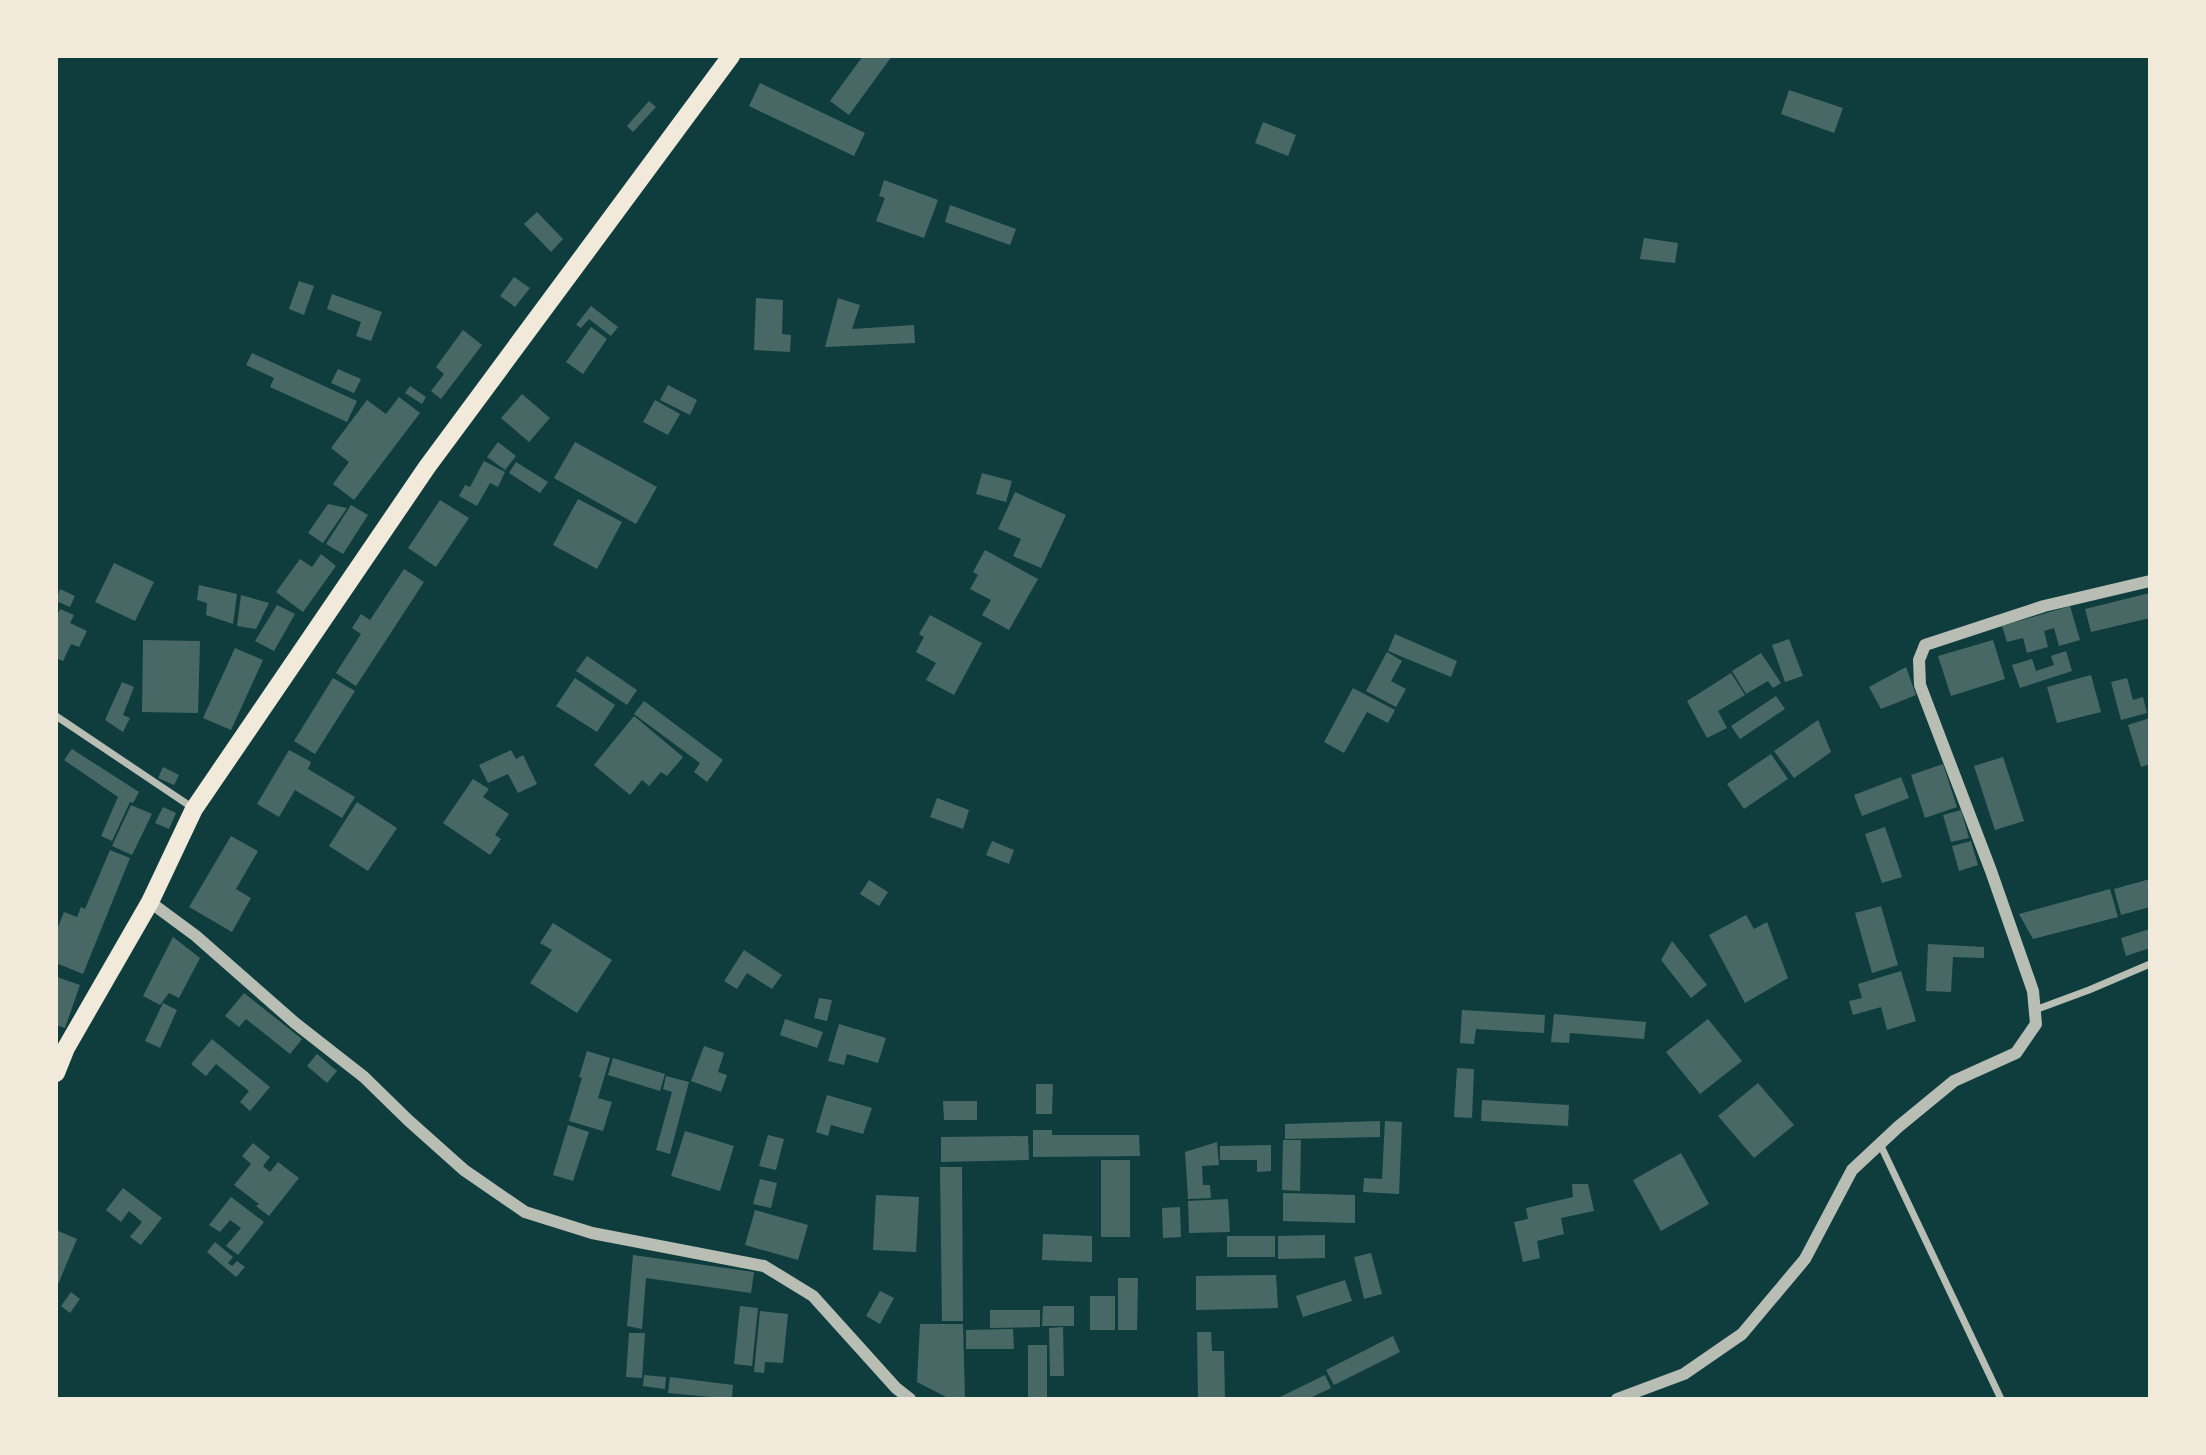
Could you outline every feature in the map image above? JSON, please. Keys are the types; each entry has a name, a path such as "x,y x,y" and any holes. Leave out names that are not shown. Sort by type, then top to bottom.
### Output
{"highway":[{"path":"56,1073 66,1048 150,902 194,808 427,467 731,56"}],"street":[{"path":"1617,1399 1684,1374 1742,1334 1805,1259 1852,1170 1954,1081 2016,1053 2036,1024 2033,991 1920,685 1919,660 1925,645 2044,606 2150,581"},
{"path":"56,716 194,808"},
{"path":"150,902 196,936 295,1023 364,1077 464,1170 525,1212 593,1233 764,1266 813,1296 896,1388 910,1399"},
{"path":"2035,1010 2150,964"},
{"path":"1880,1144 2001,1399"}],"building":[{"path":"863,56 892,56 849,115 830,101"},
{"path":"760,83 865,133 854,156 749,106"},
{"path":"1789,90 1843,108 1834,133 1781,114"},
{"path":"649,101 656,107 633,132 627,126"},
{"path":"1263,122 1296,135 1288,156 1255,143"},
{"path":"884,180 938,200 924,238 876,221 885,198 879,196"},
{"path":"950,205 1016,229 1010,245 945,222"},
{"path":"537,212 563,239 551,252 524,224"},
{"path":"1644,238 1678,243 1675,263 1640,259"},
{"path":"514,277 530,288 515,307 500,296"},
{"path":"299,281 314,286 304,315 289,309"},
{"path":"332,294 382,312 371,341 356,336 361,322 327,309"},
{"path":"756,298 783,300 782,334 791,335 790,352 754,350"},
{"path":"838,298 860,305 852,329 914,325 915,343 825,347"},
{"path":"591,306 618,327 611,336 589,319 581,328 576,325"},
{"path":"591,327 607,339 583,374 566,362"},
{"path":"463,330 482,345 441,399 431,391 444,374 436,367"},
{"path":"252,353 357,401 347,422 270,387 274,378 246,365"},
{"path":"338,369 361,379 354,393 331,383"},
{"path":"668,385 697,400 690,415 660,400"},
{"path":"410,386 426,397 422,404 405,393"},
{"path":"522,394 550,418 529,442 501,418"},
{"path":"399,397 420,413 354,500 333,484 349,462 331,448 367,400 386,414"},
{"path":"655,400 680,414 668,435 643,422"},
{"path":"498,442 516,456 505,470 487,457"},
{"path":"575,442 657,487 636,524 554,478"},
{"path":"484,461 505,472 498,487 490,483 477,506 459,496 465,485 470,487"},
{"path":"516,462 548,482 540,493 509,473"},
{"path":"982,473 1012,481 1006,502 976,494"},
{"path":"1015,492 1066,515 1041,568 1013,556 1021,539 998,529"},
{"path":"578,499 622,522 597,569 553,545"},
{"path":"440,500 469,518 436,567 408,548"},
{"path":"328,504 347,508 323,543 308,533"},
{"path":"351,505 368,515 343,554 326,544"},
{"path":"985,550 1038,579 1009,630 982,615 991,600 970,589 978,575 973,572"},
{"path":"321,554 336,566 303,612 276,592 300,559 312,567"},
{"path":"114,563 154,582 135,621 95,602"},
{"path":"404,569 424,582 356,686 336,673 361,634 352,628 361,614 370,620"},
{"path":"199,585 237,594 233,624 206,615 207,603 197,600"},
{"path":"60,589 75,596 70,607 56,601"},
{"path":"2150,593 2150,618 2091,632 2085,609"},
{"path":"241,595 269,603 256,629 237,626"},
{"path":"277,605 295,614 274,651 255,641"},
{"path":"2070,606 2080,640 2059,646 2054,628 2044,631 2048,647 2027,653 2023,638 2007,642 2002,626"},
{"path":"60,609 74,615 70,623 87,631 79,647 71,644 63,661 56,658 56,618"},
{"path":"930,615 982,643 954,695 926,680 936,663 916,652 924,637 919,634"},
{"path":"1395,634 1457,661 1451,677 1388,651"},
{"path":"1789,639 1803,676 1785,682 1772,645"},
{"path":"143,640 200,641 198,713 142,712"},
{"path":"1993,640 2005,679 1951,696 1938,656"},
{"path":"235,648 263,660 231,730 203,718"},
{"path":"2066,651 2072,671 2020,688 2012,665 2032,659 2036,671 2054,665 2051,656"},
{"path":"1387,652 1402,661 1391,681 1406,689 1396,707 1366,691"},
{"path":"1761,653 1781,683 1773,688 1768,681 1746,694 1732,671"},
{"path":"587,656 637,690 627,705 576,671"},
{"path":"1906,667 1916,695 1881,709 1869,687"},
{"path":"1731,673 1745,695 1718,711 1727,728 1707,738 1687,701"},
{"path":"2091,675 2101,712 2057,723 2047,687"},
{"path":"333,678 355,691 315,754 294,741"},
{"path":"575,678 615,705 597,732 556,706"},
{"path":"2127,678 2133,700 2143,697 2147,713 2121,720 2111,682"},
{"path":"122,682 134,687 123,715 130,718 123,732 105,720"},
{"path":"1353,688 1395,710 1388,723 1367,712 1344,753 1324,742"},
{"path":"1776,696 1785,709 1740,739 1731,726"},
{"path":"644,701 723,760 707,782 694,772 700,763 634,714"},
{"path":"634,716 683,757 667,776 661,772 649,786 642,780 630,795 594,765"},
{"path":"2150,718 2150,764 2141,767 2128,725"},
{"path":"1818,720 1831,752 1794,778 1774,751"},
{"path":"72,749 139,792 133,803 130,802 112,841 101,836 118,797 64,760"},
{"path":"289,750 311,762 308,769 355,797 342,818 295,790 279,817 257,804"},
{"path":"511,750 516,759 523,755 537,784 518,793 508,774 488,783 479,765"},
{"path":"1771,754 1788,779 1744,809 1727,784"},
{"path":"2003,757 2024,821 1995,830 1974,766"},
{"path":"1943,764 1957,807 1925,818 1911,775"},
{"path":"163,767 179,775 174,785 158,778"},
{"path":"1901,777 1909,798 1862,816 1854,795"},
{"path":"473,779 489,789 483,797 509,814 495,835 501,839 490,855 443,823"},
{"path":"937,798 969,810 963,829 930,817"},
{"path":"357,802 397,828 368,871 329,846"},
{"path":"131,805 152,814 132,855 112,846"},
{"path":"163,807 176,813 169,829 155,823"},
{"path":"1961,810 1969,838 1951,842 1943,815"},
{"path":"1885,827 1902,877 1882,883 1865,834"},
{"path":"231,836 258,851 236,889 251,898 232,932 189,907"},
{"path":"992,841 1014,850 1009,864 986,855"},
{"path":"1971,841 1978,865 1959,871 1952,846"},
{"path":"110,850 130,858 83,974 56,963 56,932 64,912 77,917 81,907 85,909"},
{"path":"2150,879 2150,907 2121,915 2114,889"},
{"path":"869,880 888,892 879,906 860,894"},
{"path":"2110,889 2118,917 2033,939 2019,914"},
{"path":"1881,906 1898,965 1872,973 1855,913"},
{"path":"1746,915 1754,929 1767,922 1788,978 1745,1003 1709,935"},
{"path":"553,923 612,960 577,1013 530,983 552,950 540,943"},
{"path":"2150,929 2150,948 2126,956 2121,938"},
{"path":"173,937 200,958 179,998 169,993 160,1005 143,996"},
{"path":"1672,941 1707,985 1691,998 1661,960"},
{"path":"1928,944 1984,947 1984,958 1953,957 1951,992 1926,991"},
{"path":"744,950 782,975 772,989 747,973 737,989 724,981"},
{"path":"1901,971 1916,1021 1887,1030 1881,1007 1853,1015 1849,1001 1862,998 1858,984"},
{"path":"57,977 80,985 65,1028 56,1025"},
{"path":"244,993 302,1039 290,1054 246,1019 239,1027 225,1016"},
{"path":"819,998 832,1000 827,1021 814,1018"},
{"path":"163,1003 177,1010 160,1048 145,1041"},
{"path":"1462,1010 1545,1015 1544,1033 1476,1029 1474,1044 1460,1043"},
{"path":"1554,1014 1646,1022 1644,1039 1570,1033 1569,1043 1551,1042"},
{"path":"785,1019 823,1032 817,1048 780,1035"},
{"path":"1708,1019 1742,1061 1700,1094 1666,1052"},
{"path":"839,1024 886,1038 878,1063 847,1054 844,1065 828,1061"},
{"path":"212,1039 270,1087 250,1111 240,1102 249,1091 216,1064 206,1076 191,1064"},
{"path":"704,1046 724,1053 718,1072 727,1075 721,1092 691,1081"},
{"path":"587,1051 610,1058 598,1098 612,1102 603,1131 569,1121"},
{"path":"317,1054 337,1071 327,1083 307,1066"},
{"path":"613,1058 665,1074 660,1091 608,1075"},
{"path":"1457,1068 1474,1069 1472,1118 1454,1117"},
{"path":"666,1076 689,1082 670,1154 656,1150 672,1092 663,1089"},
{"path":"1758,1083 1794,1125 1754,1158 1718,1116"},
{"path":"1036,1084 1053,1084 1052,1114 1036,1114"},
{"path":"827,1095 872,1108 863,1134 831,1125 828,1136 816,1132"},
{"path":"1482,1100 1569,1105 1568,1126 1481,1121"},
{"path":"943,1101 977,1101 977,1120 944,1120"},
{"path":"1380,1121 1380,1137 1285,1139 1285,1124"},
{"path":"1385,1121 1402,1122 1399,1194 1363,1192 1364,1178 1382,1179"},
{"path":"568,1125 589,1132 573,1181 553,1175"},
{"path":"1033,1130 1052,1130 1052,1135 1139,1135 1140,1156 1033,1157"},
{"path":"685,1131 734,1146 720,1191 671,1176"},
{"path":"768,1135 784,1139 776,1170 759,1166"},
{"path":"1028,1136 1029,1160 941,1162 941,1137"},
{"path":"1283,1140 1301,1140 1300,1191 1282,1190"},
{"path":"1217,1142 1219,1165 1202,1166 1203,1185 1210,1185 1211,1198 1188,1199 1185,1152"},
{"path":"253,1143 270,1157 263,1166 270,1172 278,1162 299,1178 269,1216 256,1206 259,1204 234,1185 251,1164 242,1156"},
{"path":"1271,1145 1271,1171 1257,1172 1257,1160 1220,1160 1220,1146"},
{"path":"1681,1153 1709,1204 1661,1231 1633,1180"},
{"path":"1101,1160 1130,1160 1130,1237 1101,1237"},
{"path":"940,1167 962,1167 963,1321 942,1321"},
{"path":"760,1179 777,1183 771,1208 753,1204"},
{"path":"1572,1184 1588,1184 1594,1211 1561,1218 1564,1234 1537,1241 1540,1258 1523,1262 1514,1222 1528,1219 1526,1208 1573,1197"},
{"path":"123,1188 162,1218 141,1245 130,1237 142,1222 129,1211 121,1222 106,1210"},
{"path":"1283,1193 1355,1195 1355,1223 1283,1221"},
{"path":"876,1195 919,1197 916,1252 873,1250"},
{"path":"231,1197 264,1222 238,1255 226,1246 241,1228 230,1220 220,1232 209,1225"},
{"path":"1228,1199 1230,1232 1189,1233 1188,1201"},
{"path":"1180,1207 1181,1237 1163,1238 1162,1208"},
{"path":"755,1210 808,1225 798,1260 745,1245"},
{"path":"56,1230 77,1239 56,1289"},
{"path":"1043,1234 1092,1236 1092,1262 1042,1260"},
{"path":"1325,1235 1325,1258 1278,1259 1278,1236"},
{"path":"1227,1236 1275,1236 1275,1257 1227,1257"},
{"path":"215,1242 233,1257 228,1263 232,1266 237,1261 245,1267 236,1277 207,1252"},
{"path":"1371,1253 1382,1294 1364,1299 1354,1257"},
{"path":"633,1255 754,1272 751,1293 646,1278 642,1329 627,1326"},
{"path":"1276,1275 1278,1308 1196,1310 1196,1276"},
{"path":"1118,1278 1138,1278 1137,1330 1118,1330"},
{"path":"1345,1280 1352,1301 1303,1317 1296,1296"},
{"path":"880,1291 894,1298 880,1324 866,1316"},
{"path":"71,1292 80,1299 70,1313 61,1306"},
{"path":"1090,1296 1115,1296 1115,1330 1090,1330"},
{"path":"740,1306 758,1308 752,1366 734,1364"},
{"path":"1043,1306 1074,1306 1074,1326 1042,1326"},
{"path":"990,1310 1040,1310 1040,1327 990,1328"},
{"path":"760,1311 788,1314 783,1363 765,1362 764,1373 754,1372"},
{"path":"920,1324 963,1324 965,1399 950,1399 917,1382"},
{"path":"1063,1327 1064,1376 1050,1376 1049,1328"},
{"path":"1013,1329 1014,1349 966,1349 966,1330"},
{"path":"1197,1332 1211,1332 1212,1351 1224,1351 1225,1399 1198,1399"},
{"path":"629,1333 645,1333 642,1378 626,1377"},
{"path":"1393,1336 1400,1352 1334,1385 1326,1370"},
{"path":"1028,1345 1047,1345 1047,1399 1028,1399"},
{"path":"644,1375 666,1377 665,1389 643,1386"},
{"path":"1325,1375 1331,1388 1308,1399 1276,1399"},
{"path":"670,1377 733,1385 732,1399 668,1393"}]}
